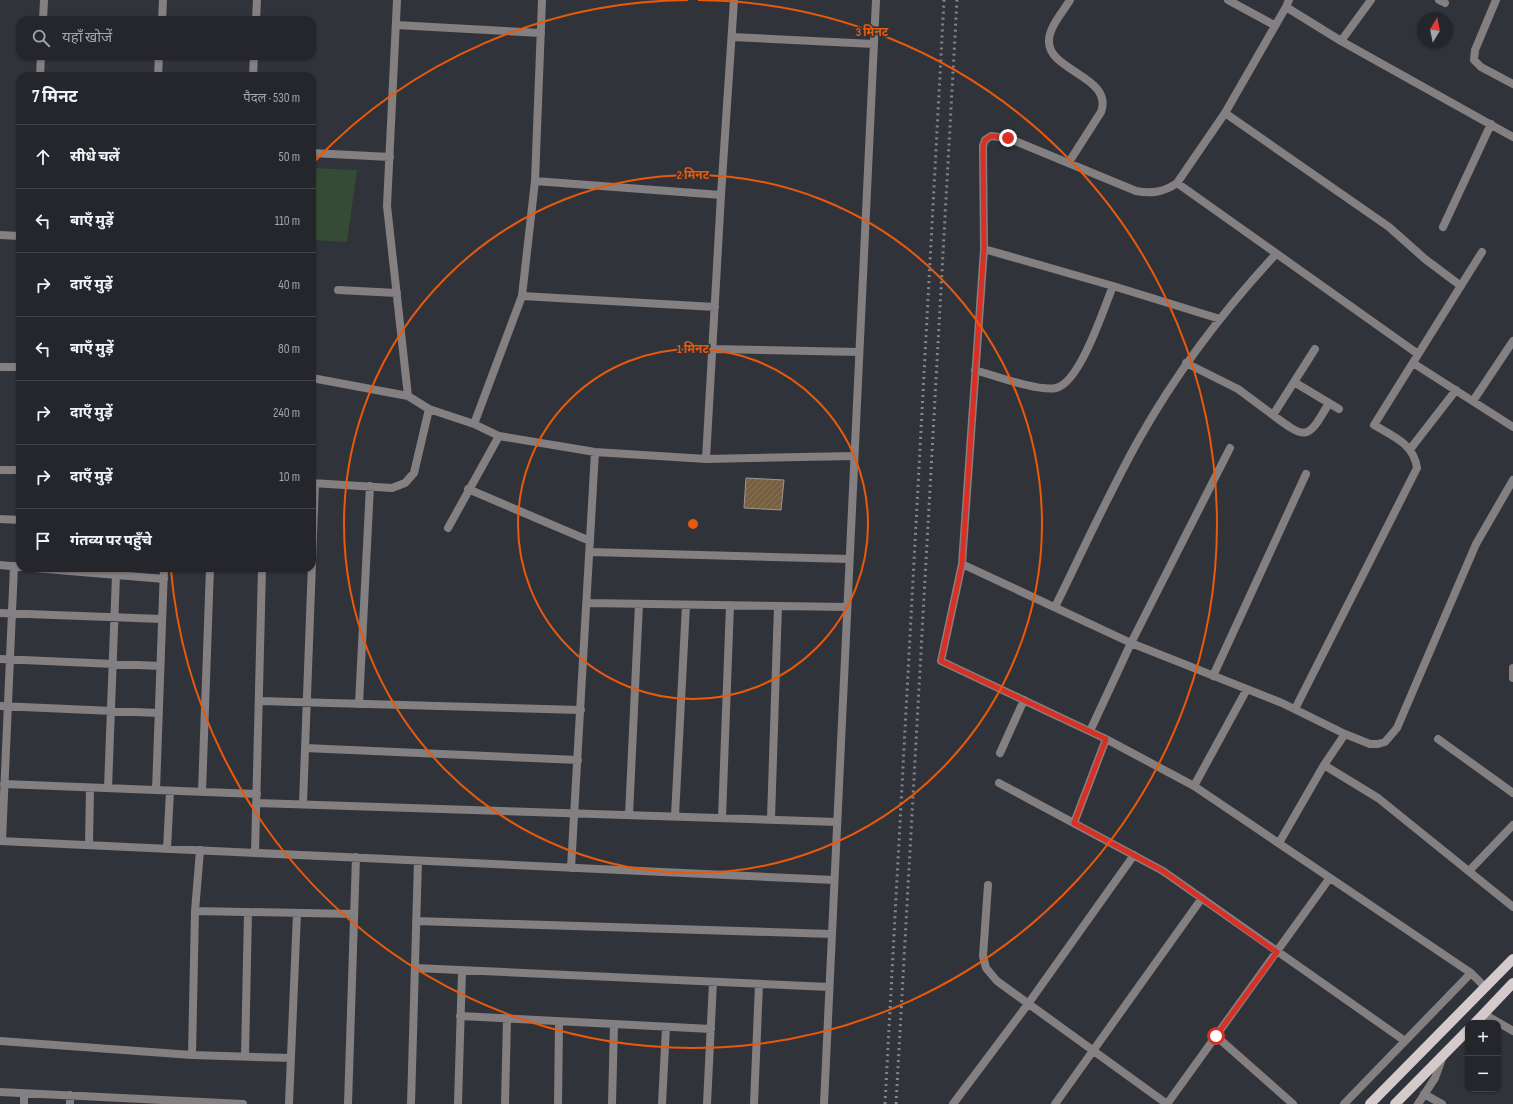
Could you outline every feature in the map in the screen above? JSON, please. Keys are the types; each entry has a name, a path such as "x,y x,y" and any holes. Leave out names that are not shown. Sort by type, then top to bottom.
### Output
{"main road":[{"path":"1373,1101 1513,959"},
{"path":"1478,1020 1513,984"},
{"path":"1395,1104 1465,1033"}],"street":[{"path":"43,16 44,0"},
{"path":"162,16 163,0"},
{"path":"256,16 257,0"},
{"path":"397,0 388,206 408,396"},
{"path":"474,424 522,296 535,181 542,0"},
{"path":"706,459 734,0"},
{"path":"824,1104 876,0"},
{"path":"1069,162 1101,112 1104,104 1102,96 1095,87 1057,58 1050,49 1049,40 1051,31 1070,0"},
{"path":"1228,0 1274,25"},
{"path":"1341,41 1371,0"},
{"path":"1496,0 1475,50 1474,60 1481,67 1513,84"},
{"path":"1486,987 1471,973 1194,786 1090,731 941,661 962,564 984,248 983,146 985,140 991,136 1008,138 1124,186 1147,193 1168,189 1177,183 1225,113 1287,3 1341,41 1513,137"},
{"path":"396,25 541,33"},
{"path":"732,37 874,44"},
{"path":"40,72 41,60"},
{"path":"158,72 159,60"},
{"path":"253,72 254,60"},
{"path":"1225,113 1389,227 1425,260 1461,286"},
{"path":"1443,227 1491,124"},
{"path":"316,153 390,157"},
{"path":"535,181 721,195"},
{"path":"1177,183 1418,354"},
{"path":"0,235 16,236"},
{"path":"984,248 1220,319"},
{"path":"1295,709 1417,468 1416,457 1411,448 1374,425 1482,252"},
{"path":"1055,608 1126,462 1186,363 1244,288 1276,254"},
{"path":"975,370 1045,389 1057,388 1065,384 1081,364 1113,286"},
{"path":"338,290 397,293"},
{"path":"522,296 715,307"},
{"path":"1473,401 1513,341"},
{"path":"713,349 859,352"},
{"path":"1273,415 1315,349"},
{"path":"1186,363 1238,389 1294,431 1301,433 1309,432 1314,428 1329,403"},
{"path":"1413,363 1513,427"},
{"path":"0,367 16,367"},
{"path":"316,379 408,396 429,409 474,424 499,436 595,452 706,459 854,456"},
{"path":"1294,382 1339,409"},
{"path":"1411,448 1456,390"},
{"path":"316,483 392,488 405,483 414,473 429,409"},
{"path":"448,528 468,489 499,436"},
{"path":"1090,731 1131,643 1230,448"},
{"path":"571,868 595,452"},
{"path":"0,470 16,470"},
{"path":"1213,676 1306,474"},
{"path":"962,564 1131,643 1295,709 1345,734 1370,744 1378,744 1385,742 1397,728 1476,544 1513,480"},
{"path":"360,704 370,486"},
{"path":"468,489 590,540"},
{"path":"0,519 16,520"},
{"path":"590,552 849,559"},
{"path":"0,565 16,567"},
{"path":"16,572 12,613 10,659 4,706 4,784 1,841 834,880"},
{"path":"81,572 164,579"},
{"path":"156,790 164,572"},
{"path":"202,792 210,572"},
{"path":"255,853 262,572"},
{"path":"303,803 308,702 312,572"},
{"path":"108,788 116,575"},
{"path":"587,603 847,607"},
{"path":"629,815 639,604"},
{"path":"674,816 686,605"},
{"path":"722,818 730,605"},
{"path":"771,819 778,606"},
{"path":"0,613 114,619 162,619"},
{"path":"0,659 160,666"},
{"path":"1513,668 1513,678"},
{"path":"1194,786 1247,689"},
{"path":"1000,753 1024,700"},
{"path":"259,701 581,710"},
{"path":"4,706 158,713"},
{"path":"1279,843 1324,765 1345,734"},
{"path":"1074,823 1106,739"},
{"path":"1438,739 1511,789"},
{"path":"305,748 578,760"},
{"path":"1324,765 1378,798 1513,907"},
{"path":"999,783 1163,871 1406,1041"},
{"path":"4,784 202,792 303,803 837,822"},
{"path":"89,845 90,788"},
{"path":"167,849 170,791"},
{"path":"1468,871 1513,825"},
{"path":"192,1055 195,911 200,850"},
{"path":"953,1104 1028,1004 1134,855"},
{"path":"348,1104 356,858"},
{"path":"411,1104 418,861"},
{"path":"988,885 983,956 986,968 997,981 1167,1104 1329,878"},
{"path":"1055,1104 1202,898"},
{"path":"195,911 354,914"},
{"path":"245,1056 248,912"},
{"path":"289,1104 297,913"},
{"path":"416,921 832,934"},
{"path":"415,968 829,987"},
{"path":"458,1104 462,971"},
{"path":"1344,1104 1471,973"},
{"path":"708,1104 713,982"},
{"path":"754,1104 759,984"},
{"path":"1484,1014 1513,1031"},
{"path":"460,1016 711,1029"},
{"path":"505,1104 507,1019"},
{"path":"558,1104 559,1022"},
{"path":"612,1104 614,1024"},
{"path":"662,1104 666,1027"},
{"path":"1216,1036 1293,1104"},
{"path":"0,1041 192,1055 291,1058"},
{"path":"1418,1104 1435,1078 1443,1055"},
{"path":"0,1092 242,1104"},
{"path":"24,1094 24,1104"},
{"path":"1424,1094 1442,1104"},
{"path":"70,1095 70,1104"}],"green space":[{"path":"316,168 357,170 347,242 316,240"}],"building":[{"path":"746,478 784,480 781,510 744,508"}],"railway":[{"path":"885,1104 944,0"},
{"path":"896,1104 957,0"}],"route":[{"path":"1008,138 991,136 985,140 983,146 984,248 962,564 941,661 1106,739 1074,823 1163,871 1277,952 1216,1036"}]}
